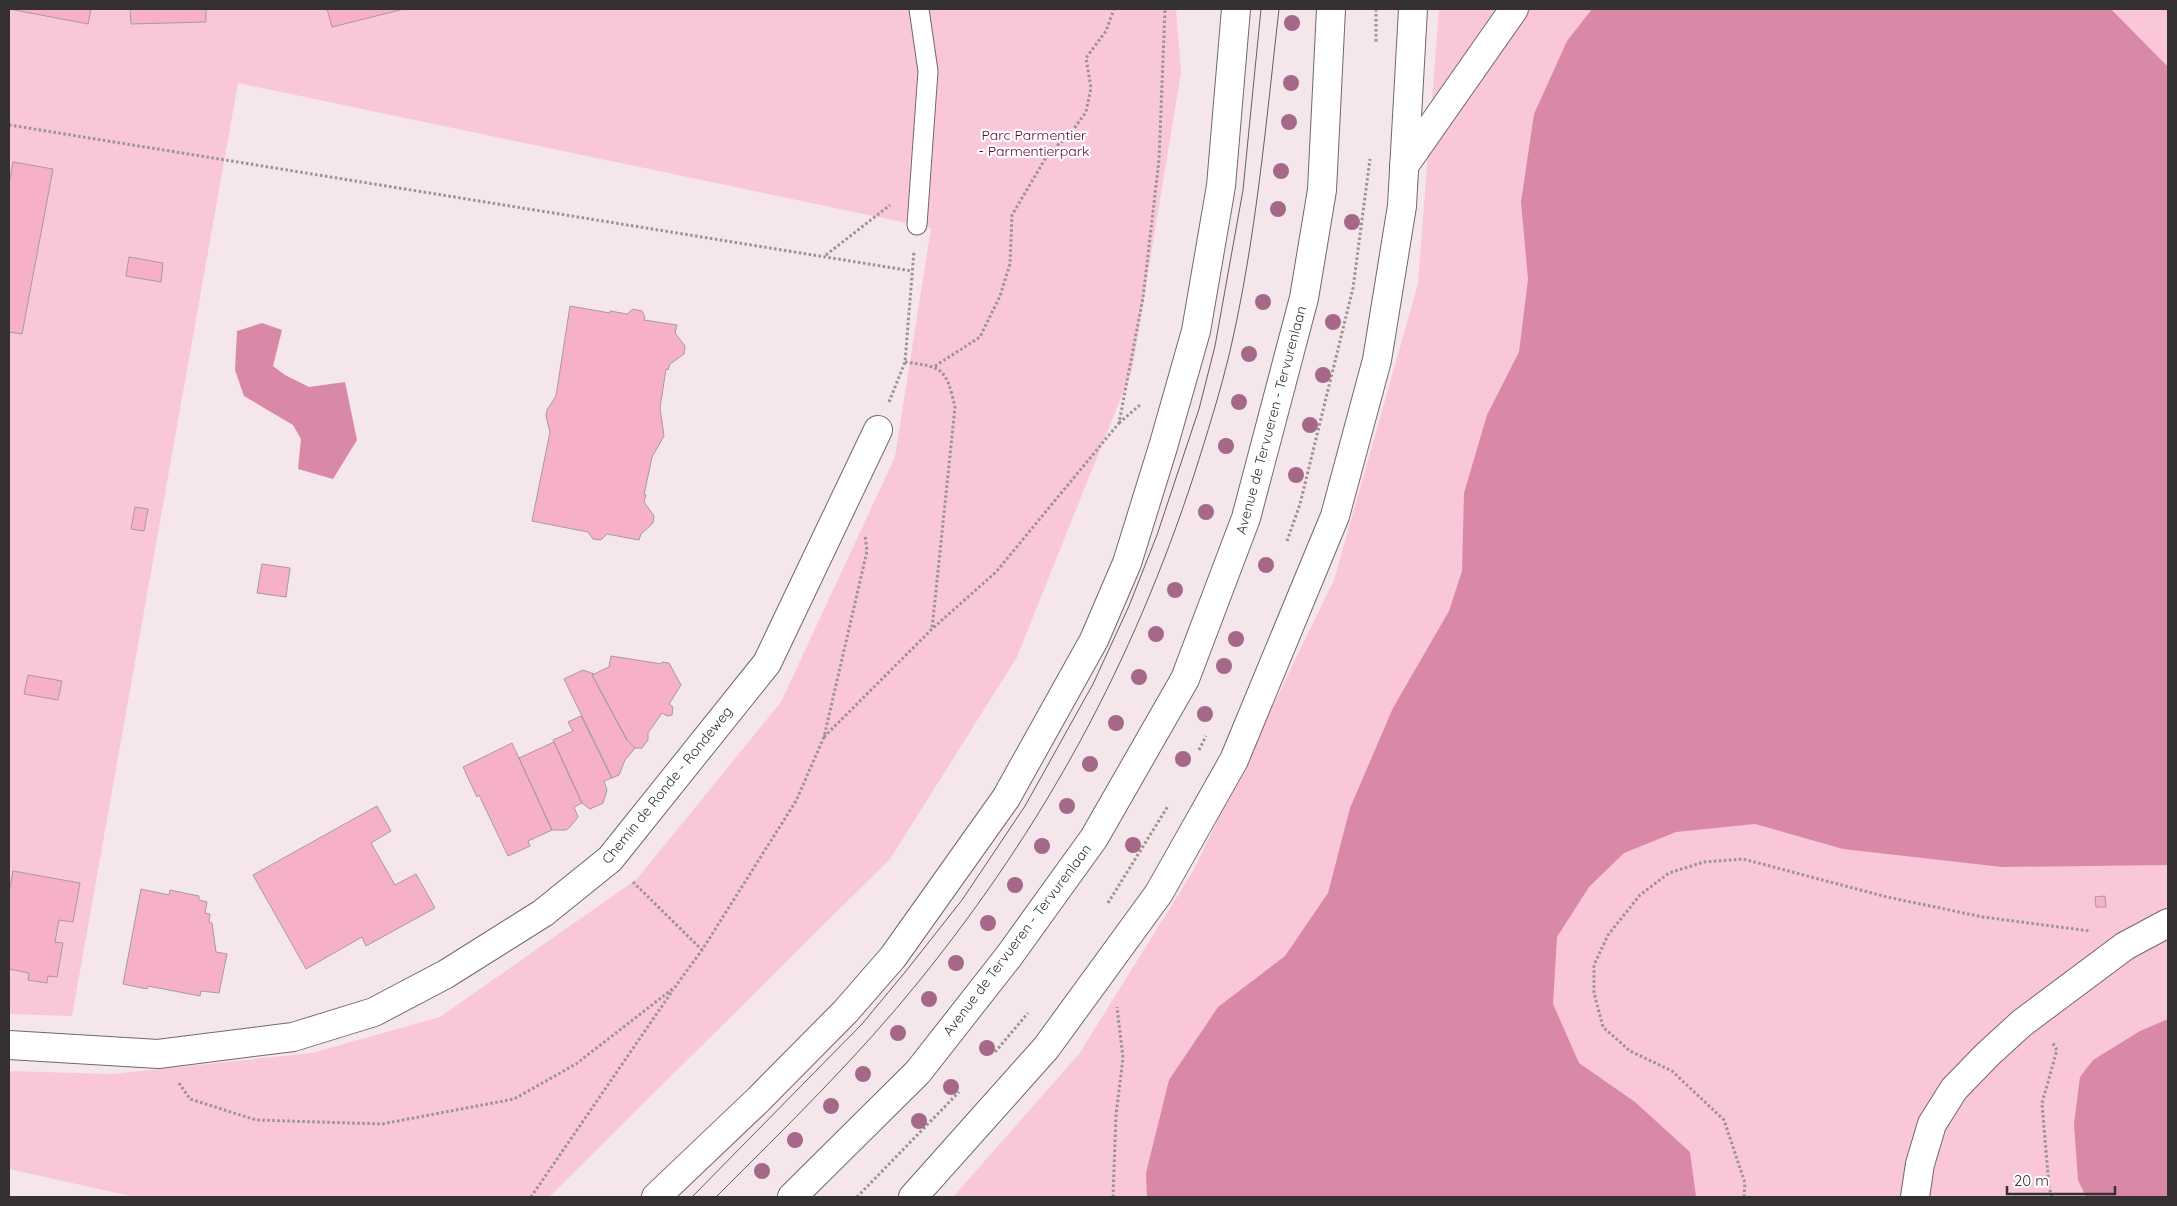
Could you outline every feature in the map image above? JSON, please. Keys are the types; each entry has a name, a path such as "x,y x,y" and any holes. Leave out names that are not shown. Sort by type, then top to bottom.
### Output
{"main road":[{"path":"656,1197 758,1100 846,1011 893,957 1006,798 1094,640 1127,563 1164,447 1196,331 1221,186 1236,9"},
{"name":"Avenue de Tervueren - Tervurenlaan","path":"792,1197 918,1072 1009,956 1094,838 1185,679 1246,518 1304,298 1322,190 1331,9"},
{"path":"913,1197 1046,1048 1111,960 1159,893 1234,760 1335,516 1377,360 1402,206 1413,9"},
{"path":"1404,166 1514,9"},
{"name":"Chemin de Ronde - Rondeweg","path":"9,1045 158,1054 293,1037 374,1012 446,974 542,913 610,859 767,663 878,430"},
{"path":"1915,1197 1920,1164 1932,1124 1954,1089 1988,1054 2036,1014 2125,946 2168,923"}],"lane":[{"path":"917,226 928,71 920,9"}],"path":[{"path":"934,366 980,338 1000,296 1010,264 1012,215 1048,154 1070,134 1086,112 1091,88 1086,58 1106,31 1114,9"},
{"path":"824,737 932,629 996,572 1119,423 1143,298 1159,160 1165,9"},
{"path":"9,125 826,255 912,271"},
{"path":"826,255 919,183"},
{"path":"878,430 905,362 917,226"},
{"path":"905,362 934,366 949,382 955,407 932,629"},
{"path":"531,1197 702,950 796,801 824,737 867,550 864,532"},
{"path":"610,859 702,950"},
{"path":"1744,1197 1745,1183 1724,1120 1672,1071 1630,1051 1603,1026 1594,994 1594,965 1608,935 1640,895 1669,873 1704,862 1743,859 1887,897 1983,917 2112,933 2125,946"},
{"path":"1111,960 1123,1058 1116,1115 1113,1197"},
{"path":"158,1054 190,1100 256,1120 382,1124 514,1099 576,1064 675,987"},
{"path":"2036,1014 2057,1050 2042,1103 2049,1187 2052,1197"},
{"path":"857,1197 909,1146"}],"green space":[{"name":"Parc Parmentier - Parmentierpark","path":"9,9 1176,9 1181,72 1132,370 1017,657 890,859 549,1197 135,1197 9,1169 9,1071 112,1074 312,1053 440,1017 637,879 781,702 895,457 931,228 238,83 72,1016 9,1014"},
{"path":"1439,9 2168,9 2168,1197 953,1197 1079,1054 1193,871 1334,580 1418,284"}],"shaded area":[{"path":"1592,9 2111,9 2168,67 2168,865 2002,867 1843,849 1755,824 1676,832 1624,853 1589,887 1557,937 1553,1004 1579,1063 1635,1102 1690,1152 1696,1197 1147,1197 1146,1173 1169,1080 1218,1007 1285,956 1328,893 1350,808 1393,708 1449,611 1462,571 1464,493 1487,415 1519,352 1528,279 1521,202 1534,114 1567,41"},
{"path":"262,323 282,330 273,366 285,375 309,387 345,382 357,440 333,479 298,469 301,439 293,425 244,396 235,370 237,331"},
{"path":"2168,1019 2168,1197 2086,1197 2078,1180 2074,1124 2080,1077 2093,1060 2140,1031"}],"building":[{"path":"9,9 91,9 88,24"},
{"path":"130,9 206,9 206,22 131,24"},
{"path":"327,9 404,9 332,27"},
{"path":"13,162 53,169 22,334 9,332 9,185"},
{"path":"129,257 163,263 161,282 126,276"},
{"path":"570,306 610,313 610,311 627,314 633,309 642,311 645,317 644,320 677,325 675,333 685,346 684,354 670,364 668,370 666,369 660,408 664,436 652,457 644,495 646,495 644,502 654,516 653,523 641,534 639,540 607,534 601,540 593,539 588,532 532,521 550,432 546,416 547,410 556,396"},
{"path":"135,507 148,509 144,531 131,529"},
{"path":"262,564 290,568 286,597 257,593"},
{"path":"611,656 662,664 662,662 669,663 681,685 669,704 673,707 672,715 667,716 662,713 648,733 648,740 642,748 635,748 627,740 592,675 609,667"},
{"path":"583,670 594,674 592,675 627,740 635,748 625,760 619,775 612,778 564,679"},
{"path":"28,675 62,681 58,700 24,694"},
{"path":"581,716 612,778 604,781 607,790 603,803 590,809 582,803 553,740 573,731 568,722"},
{"path":"554,742 582,803 574,807 578,817 566,830 552,830 519,758"},
{"path":"512,743 552,830 528,841 530,846 508,856 479,795 477,797 463,767"},
{"path":"377,806 391,831 371,843 395,885 416,874 435,908 366,946 362,937 306,969 253,875"},
{"path":"13,871 80,883 73,922 59,920 55,942 63,943 57,977 48,976 47,983 28,980 29,973 9,969 9,893"},
{"path":"141,889 169,895 170,890 199,896 199,900 207,902 205,913 210,914 209,922 212,923 216,952 227,954 219,993 201,991 200,996 148,986 147,989 123,984"},
{"path":"2105,896 2106,907 2096,907 2095,897"}],"tram line":[{"path":"692,1197 862,1024 962,900 1025,806 1093,684 1129,606 1157,535 1199,409 1215,346 1243,190 1261,9"},
{"path":"716,1197 872,1037 965,922 1007,862 1045,802 1081,740 1113,677 1143,612 1170,545 1194,475 1226,367 1239,309 1254,224 1279,9"}]}
